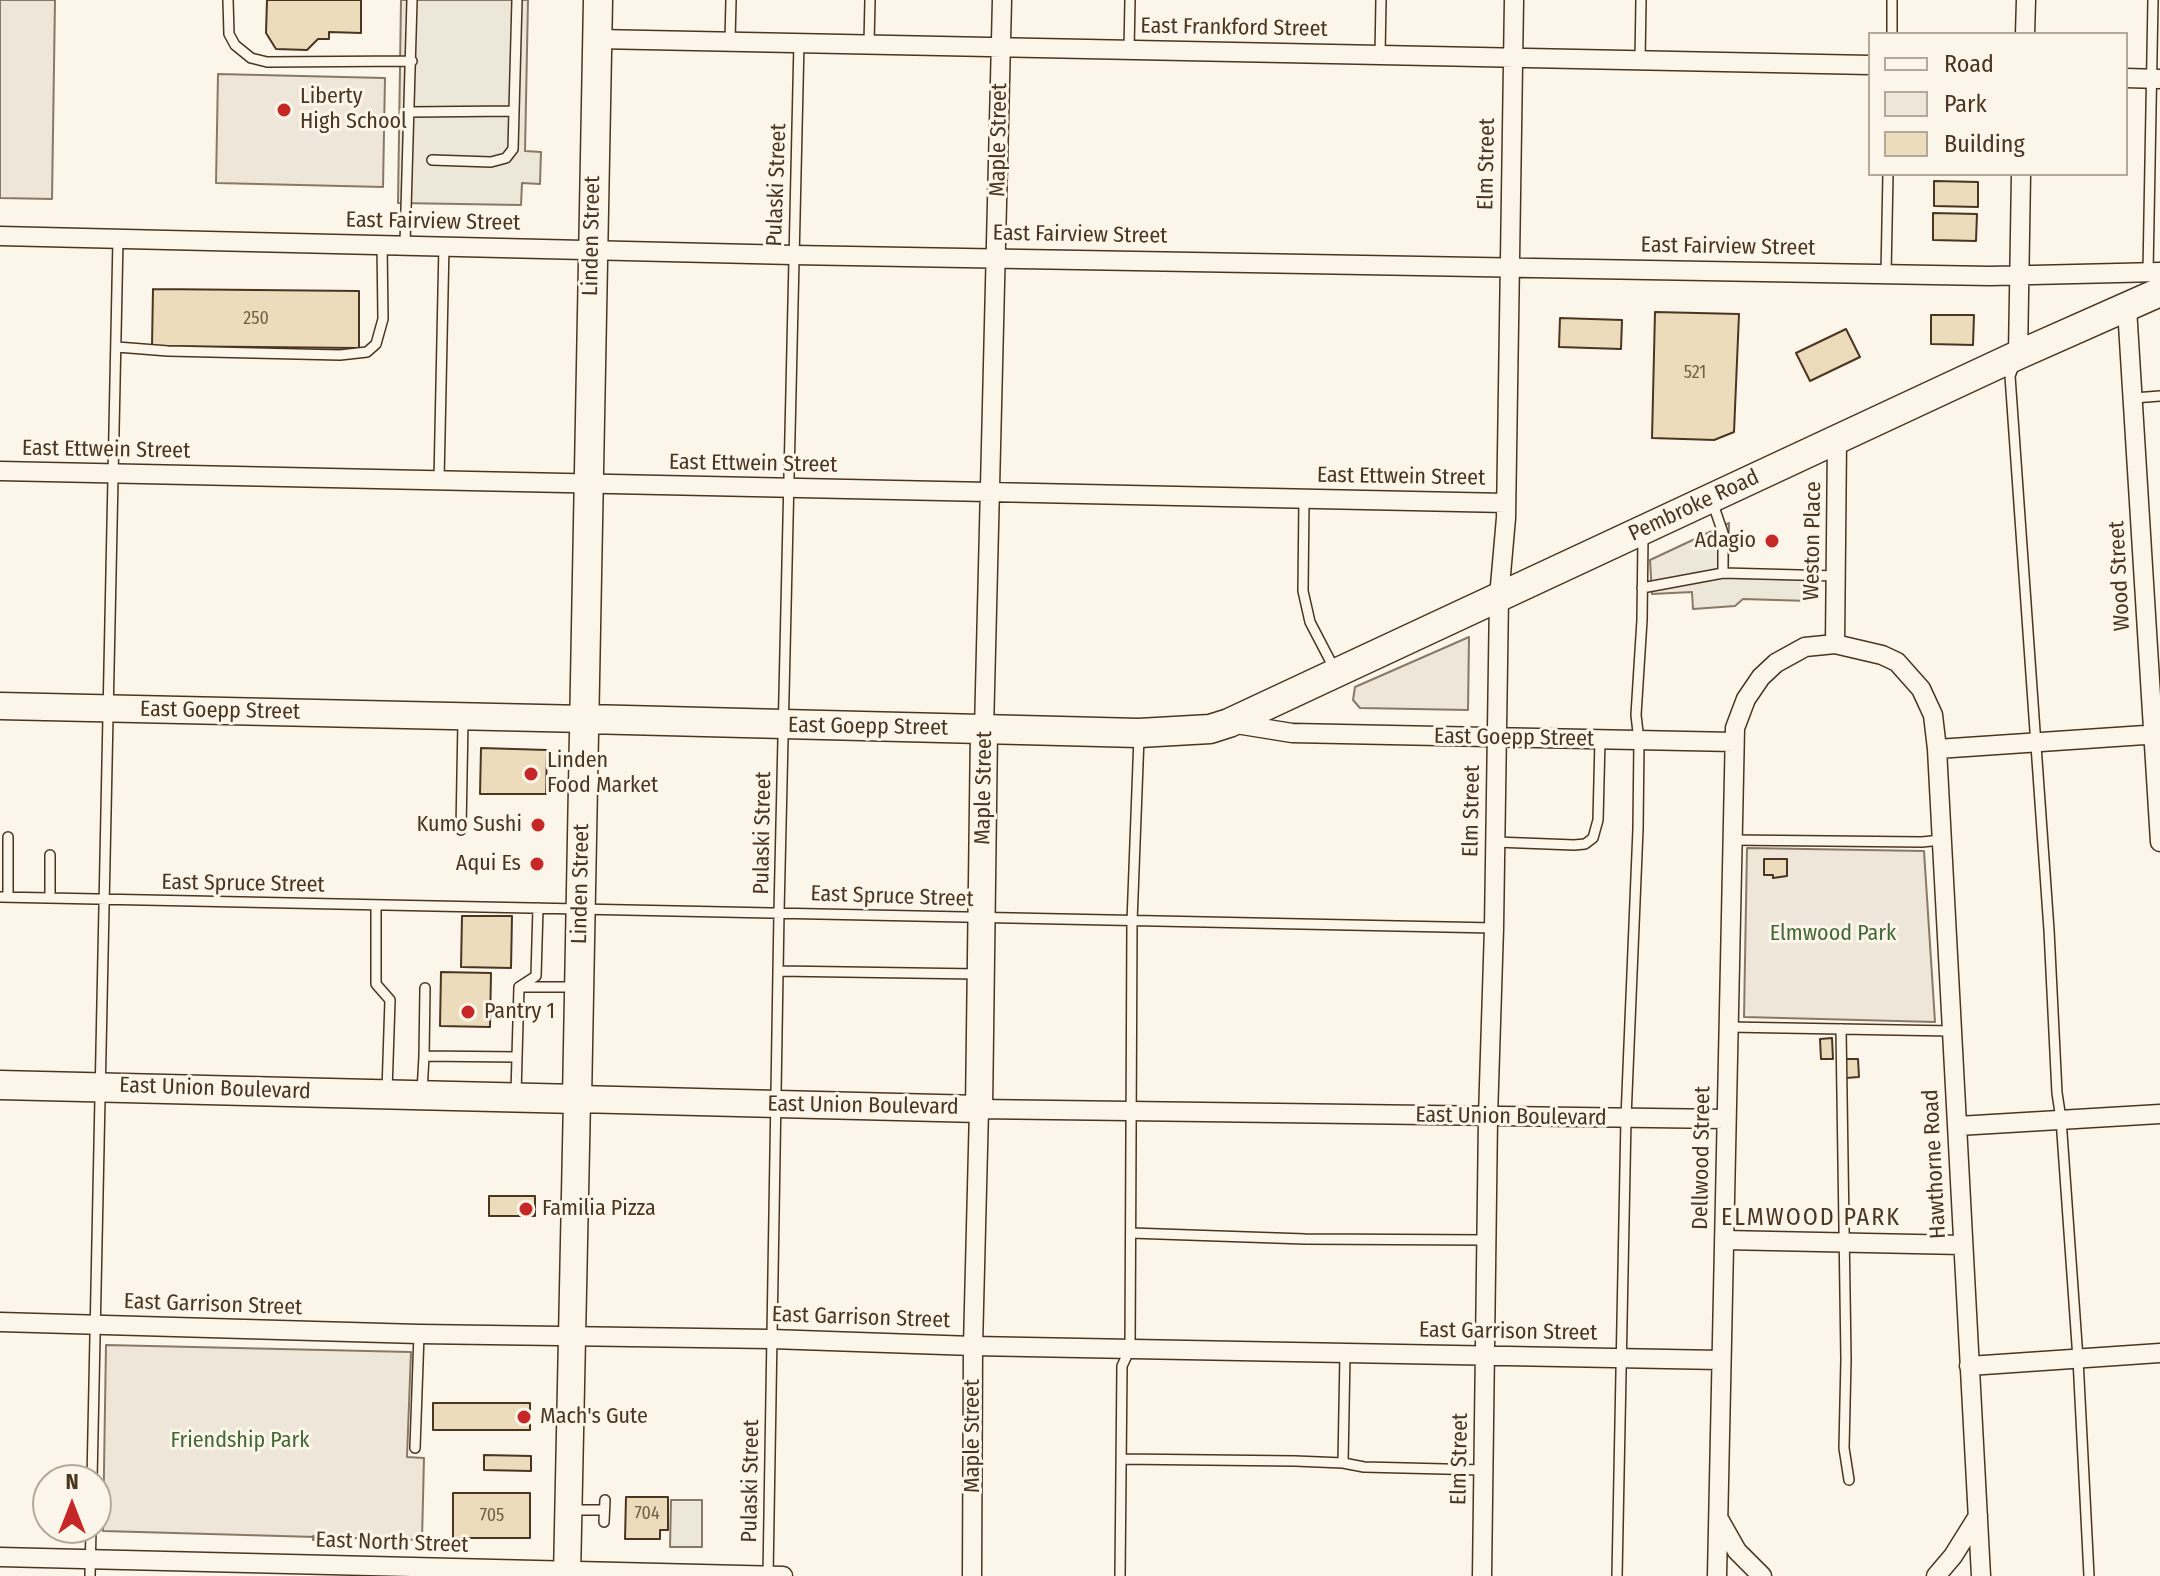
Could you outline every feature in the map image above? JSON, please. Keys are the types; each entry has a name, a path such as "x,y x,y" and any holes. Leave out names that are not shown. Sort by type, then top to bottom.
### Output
{"main road":[{"name":"Linden Street","path":"577,1099 598,0"},
{"name":"Pembroke Road","path":"1229,723 2018,355 2127,308 2156,279"},
{"name":"East Goepp Street","path":"586,719 1139,733 1210,729 1229,723"},
{"name":"East Union Boulevard","path":"0,1085 577,1099"}],"street":[{"name":"Maple Street","path":"972,1576 984,730 1002,0"},
{"name":"Elm Street","path":"1482,1576 1488,1117 1499,597 1506,503 1514,0"},
{"path":"2025,32 2026,0"},
{"name":"East Frankford Street","path":"597,39 1868,65"},
{"path":"2128,78 2155,79"},
{"path":"2018,355 2021,176"},
{"name":"East Fairview Street","path":"0,236 793,255 2156,279"},
{"name":"Wood Street","path":"2127,308 2157,734 2160,842"},
{"name":"Weston Place","path":"1835,644 1837,440"},
{"name":"East Ettwein Street","path":"0,471 1506,503"},
{"path":"1734,742 1742,707 1761,677 1789,655 1805,647 1835,644 1882,655 1897,662 1909,674 1921,689 1933,715 1937,749 2157,734"},
{"name":"East Goepp Street","path":"0,706 586,719"},
{"name":"East Goepp Street","path":"1229,723 1292,733 1734,742"},
{"name":"Dellwood Street","path":"1717,1576 1734,742"},
{"name":"Hawthorne Road","path":"1937,749 1981,1576"},
{"name":"East Union Boulevard","path":"577,1099 979,1109 1726,1119"},
{"name":"Linden Street","path":"567,1574 577,1099"},
{"path":"1958,1126 2160,1114"},
{"path":"1724,1240 1962,1245"},
{"name":"East Garrison Street","path":"0,1322 419,1334 1720,1360"},
{"path":"1969,1366 2160,1353"},
{"path":"1936,1576 1953,1556 1978,1516"},
{"path":"1719,1519 1737,1551 1762,1576"},
{"name":"East North Street","path":"0,1557 90,1568 783,1576"}],"lane":[{"path":"228,0 229,34 235,45 251,58 267,62 412,61"},
{"path":"405,244 412,0"},
{"path":"432,160 491,162 506,158 513,149 517,0"},
{"path":"730,41 731,0"},
{"path":"869,43 870,0"},
{"path":"1129,50 1130,0"},
{"path":"1380,55 1381,0"},
{"path":"1640,61 1641,0"},
{"path":"1892,0 1892,32"},
{"path":"2153,0 2156,279"},
{"name":"Pulaski Street","path":"768,1576 779,912 799,42"},
{"path":"410,112 514,111"},
{"path":"1886,274 1888,176"},
{"path":"92,1464 118,239"},
{"path":"117,347 340,355 367,352 376,344 383,319 382,244"},
{"path":"439,480 444,245"},
{"path":"2018,355 2010,376 2049,930 2057,1093 2078,1359 2089,1576"},
{"path":"2134,398 2160,396"},
{"path":"1711,498 1723,533 1723,573"},
{"path":"1304,499 1305,600 1310,622 1336,673"},
{"path":"1617,1576 1643,529"},
{"path":"1642,588 1723,573 1837,576"},
{"path":"461,830 463,716"},
{"path":"1120,1576 1122,1366 1130,1349 1132,922 1139,733"},
{"path":"1496,842 1574,845 1585,844 1593,838 1598,820 1600,740"},
{"path":"4,897 8,837"},
{"path":"1731,840 1941,840"},
{"path":"50,855 50,898"},
{"name":"East Spruce Street","path":"4,897 1494,928"},
{"path":"376,905 376,984 390,1000 387,1094"},
{"path":"519,987 536,976 538,908"},
{"path":"778,971 982,975"},
{"path":"519,987 579,987"},
{"path":"516,1098 519,987"},
{"path":"422,1095 425,988"},
{"path":"1729,1027 1952,1031"},
{"path":"1841,1029 1846,1359 1844,1448 1849,1480"},
{"path":"424,1056 517,1057"},
{"path":"1131,1233 1305,1239 1486,1240"},
{"path":"415,1448 419,1334"},
{"path":"1343,1463 1345,1354"},
{"path":"1121,1459 1343,1463 1364,1467 1484,1470"},
{"path":"568,1510 604,1505 604,1522"},
{"path":"90,1568 91,1544"}],"path":[{"path":"314,1541 315,1531"}],"green space":[{"path":"0,0 55,0 52,199 0,198"},
{"path":"218,74 385,78 383,187 216,183"},
{"path":"1469,637 1468,710 1360,708 1353,700 1355,687"},
{"name":"Elmwood Park","path":"1747,848 1924,851 1935,1022 1744,1017"},
{"name":"Friendship Park","path":"106,1345 411,1352 407,1457 424,1458 422,1540 112,1531 112,1464 104,1464"}],"shaded area":[{"path":"401,0 528,0 525,151 541,152 540,184 522,183 521,205 398,203"},
{"path":"1729,523 1728,570 1810,573 1809,601 1743,599 1735,606 1693,609 1692,592 1652,594 1650,560"},
{"path":"671,1500 702,1500 702,1547 670,1547"}],"building":[{"path":"267,0 361,0 361,33 329,32 329,39 318,39 307,50 276,49 266,33"},
{"path":"1934,181 1978,182 1978,207 1934,206"},
{"path":"1933,213 1977,214 1976,241 1933,240"},
{"path":"153,289 359,291 359,348 152,346"},
{"path":"1655,312 1739,314 1734,432 1714,440 1652,438"},
{"path":"1931,315 1974,315 1973,345 1931,344"},
{"path":"1560,318 1622,320 1621,349 1559,347"},
{"path":"1846,329 1860,357 1810,381 1796,353"},
{"path":"481,748 547,750 546,794 480,794"},
{"path":"1764,859 1787,859 1787,876 1773,878 1773,875 1764,875"},
{"path":"462,916 512,916 511,968 461,967"},
{"path":"441,972 491,973 490,1027 440,1026"},
{"path":"1832,1038 1833,1059 1821,1059 1820,1039"},
{"path":"1845,1059 1858,1059 1859,1077 1846,1078"},
{"path":"489,1196 535,1196 535,1216 489,1216"},
{"path":"433,1403 530,1403 530,1430 433,1430"},
{"path":"484,1455 531,1456 531,1471 484,1470"},
{"path":"453,1493 530,1493 530,1538 453,1538"},
{"path":"626,1497 668,1497 668,1530 660,1530 660,1539 625,1539"}],"place":[{"name":"Liberty High School","path":"284,110"},
{"name":"Adagio","path":"1772,541"},
{"name":"Linden Food Market","path":"531,774"},
{"name":"Kumo Sushi","path":"538,825"},
{"name":"Aqui Es","path":"537,864"},
{"name":"Pantry 1","path":"468,1012"},
{"name":"Familia Pizza","path":"526,1209"},
{"name":"Mach's Gute","path":"524,1417"}],"district":[{"name":"ELMWOOD PARK","path":"1811,1218"}]}
